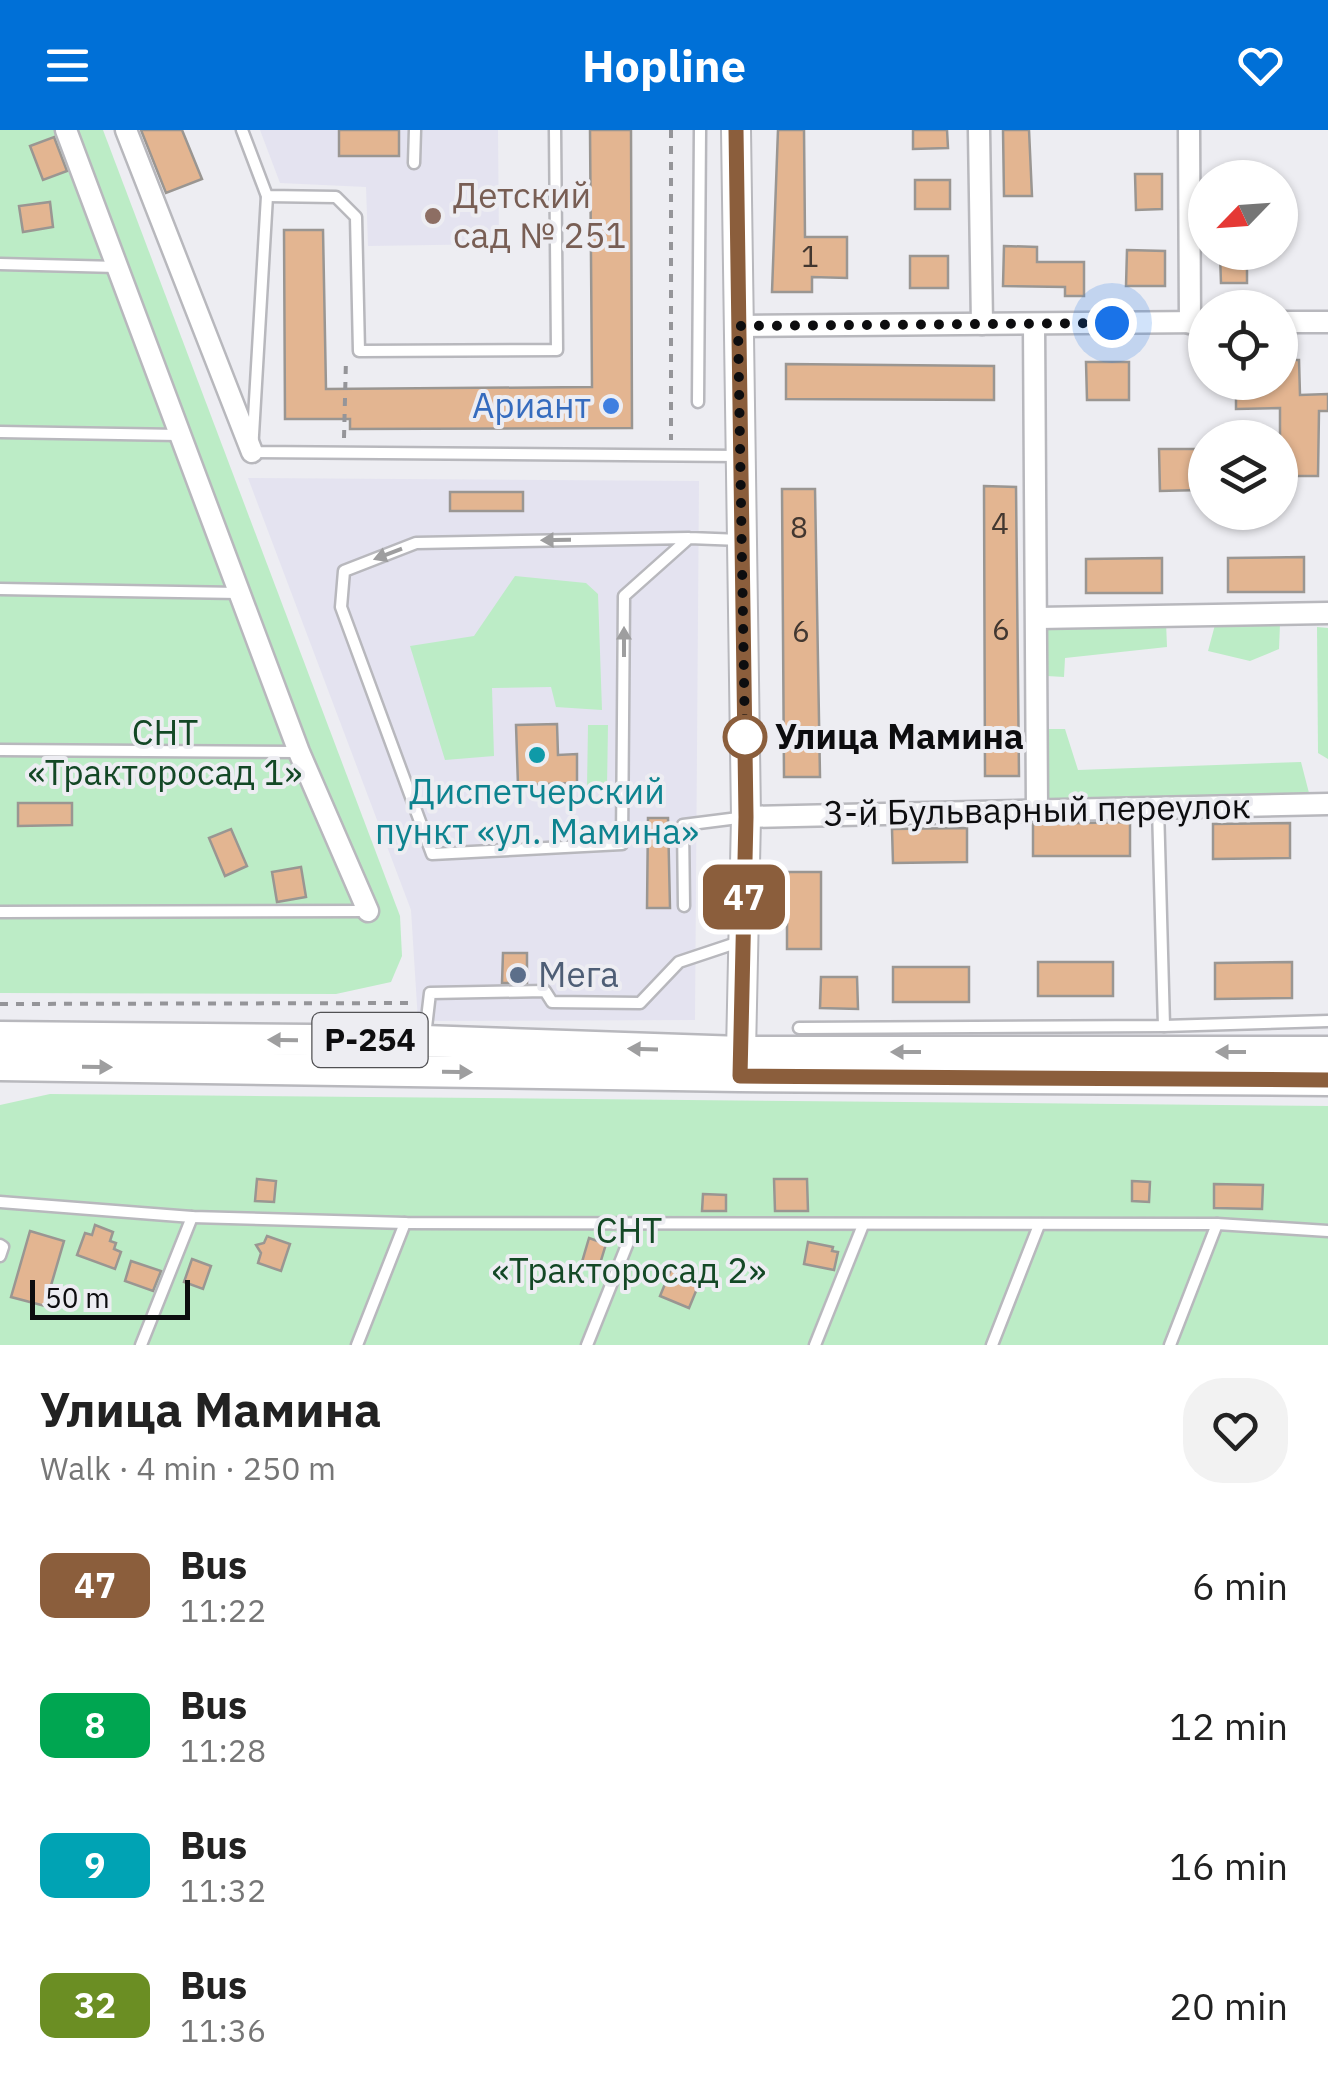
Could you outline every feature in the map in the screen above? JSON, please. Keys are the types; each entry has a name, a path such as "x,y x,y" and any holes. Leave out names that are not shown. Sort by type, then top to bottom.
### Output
{"main road":[{"path":"736,130 746,817 741,1064"},
{"name":"Р-254","path":"0,1037 424,1041 741,1064"},
{"path":"741,1064 1328,1052"},
{"path":"741,1064 1328,1080"},
{"name":"Р-254","path":"0,1066 741,1064"}],"street":[{"path":"66,130 299,752 368,911"},
{"path":"126,130 252,452"},
{"path":"978,130 982,324"},
{"path":"1188,130 1196,290"},
{"path":"738,326 1188,322"},
{"path":"1298,322 1328,322"},
{"path":"1034,324 1037,809"},
{"path":"1038,618 1328,613"},
{"name":"3-й Бульварный переулок","path":"746,817 1328,804"}],"lane":[{"path":"242,130 267,196 252,452 740,456"},
{"path":"414,130 414,163"},
{"path":"267,196 336,197 356,218 358,351 556,350 555,130"},
{"path":"698,402 700,130"},
{"path":"0,264 118,267"},
{"path":"0,432 180,435"},
{"path":"689,538 624,596 622,844 432,854 340,606 344,571 416,543 689,538 742,540"},
{"path":"0,589 240,592"},
{"path":"0,750 299,752"},
{"path":"1158,806 1164,1026"},
{"path":"684,906 683,825 746,817"},
{"path":"0,912 368,911"},
{"path":"424,1041 430,993 545,991 552,1002 640,1003 679,962 743,941"},
{"path":"798,1028 1164,1026 1328,1020"},
{"path":"0,1202 192,1217 405,1223 1218,1224 1328,1231"},
{"path":"142,1345 192,1217"},
{"path":"357,1345 405,1223"},
{"path":"1170,1345 1218,1224"},
{"path":"587,1345 635,1225"},
{"path":"815,1345 863,1225"},
{"path":"992,1345 1039,1225"},
{"path":"0,1246 0,1256"}],"path":[{"path":"671,130 672,455"},
{"path":"344,453 343,360 358,351"},
{"path":"0,1004 429,1003"}],"shaded area":[{"name":"Детский сад № 251","path":"260,130 498,130 499,244 368,246 366,187 280,183"},
{"path":"248,478 699,481 695,1020 418,1021 411,910"}],"green space":[{"name":"СНТ «Тракторосад 1»","path":"0,130 103,130 400,916 402,956 391,982 336,994 0,993"},
{"path":"515,576 586,583 598,594 602,710 556,707 551,687 492,688 494,756 445,760 410,646 474,636"},
{"path":"1216,621 1280,624 1279,649 1250,661 1208,651"},
{"path":"1166,622 1167,647 1065,658 1064,677 1047,676 1047,625"},
{"path":"1317,627 1328,628 1328,759 1318,753"},
{"path":"588,725 608,725 607,788 587,788"},
{"path":"1045,729 1065,729 1078,770 1301,762 1309,793 1048,801"},
{"name":"СНТ «Тракторосад 2»","path":"50,1094 1328,1106 1328,1345 0,1345 0,1105"}],"building":[{"path":"141,130 182,130 202,179 166,193"},
{"path":"339,130 399,130 399,156 339,156"},
{"path":"590,130 631,130 632,428 350,429 350,419 285,419 284,230 323,230 326,389 592,387"},
{"path":"778,130 804,130 805,237 847,237 847,278 812,277 812,292 772,292"},
{"path":"913,130 947,130 948,148 913,149"},
{"path":"1003,130 1029,130 1032,196 1004,196"},
{"path":"54,137 67,171 43,180 30,146"},
{"path":"1135,174 1162,174 1162,209 1136,210"},
{"path":"915,180 950,180 950,209 915,209"},
{"path":"50,202 53,227 23,232 19,206"},
{"path":"1004,246 1037,247 1037,262 1084,262 1084,296 1065,296 1065,287 1003,286"},
{"path":"1127,250 1165,251 1165,286 1126,286"},
{"path":"910,256 948,256 948,288 910,288"},
{"path":"1221,270 1247,270 1247,283 1221,283"},
{"path":"1299,360 1300,395 1328,394 1328,411 1319,411 1318,476 1298,476 1298,420 1280,420 1280,408 1236,409 1236,400 1298,400"},
{"path":"1086,362 1129,362 1129,400 1087,400"},
{"path":"786,364 994,366 994,400 786,399"},
{"path":"1159,449 1188,449 1188,490 1160,491"},
{"path":"984,486 1016,487 1019,776 985,776"},
{"path":"782,489 815,489 820,777 784,777"},
{"path":"450,492 523,492 523,511 450,511"},
{"path":"1304,557 1304,592 1228,592 1228,558"},
{"path":"1162,558 1162,593 1086,593 1086,559"},
{"name":"Диспетчерский пункт «ул. Мамина»","path":"557,724 558,755 577,754 577,783 518,785 516,725"},
{"path":"18,803 72,803 72,825 18,826"},
{"path":"648,818 668,818 670,908 647,908"},
{"path":"1130,822 1130,856 1033,856 1033,824"},
{"path":"1290,823 1290,858 1213,859 1213,824"},
{"path":"967,828 967,862 893,863 892,829"},
{"path":"231,829 247,866 225,876 209,838"},
{"path":"301,867 306,897 277,902 272,872"},
{"path":"787,872 821,872 821,949 787,949"},
{"path":"503,953 527,953 527,983 502,983"},
{"path":"1038,962 1113,962 1113,996 1038,996"},
{"path":"1292,962 1292,998 1215,999 1215,963"},
{"path":"893,967 969,967 969,1002 893,1002"},
{"path":"821,977 857,977 858,1009 820,1008"},
{"path":"257,1179 276,1181 274,1202 255,1201"},
{"path":"774,1179 807,1179 808,1211 775,1211"},
{"path":"1132,1181 1150,1182 1149,1202 1132,1201"},
{"path":"1214,1184 1263,1185 1262,1209 1214,1208"},
{"path":"703,1194 726,1195 726,1211 702,1211"},
{"path":"95,1225 113,1232 110,1241 121,1252 115,1269 77,1255 85,1233 92,1235"},
{"path":"30,1231 64,1241 45,1306 11,1297"},
{"path":"267,1236 290,1244 281,1271 258,1263 261,1253 256,1245 264,1243"},
{"path":"589,1238 606,1244 599,1267 582,1262"},
{"path":"808,1242 833,1247 832,1251 838,1252 834,1270 804,1264"},
{"path":"192,1259 211,1266 203,1289 184,1282"},
{"path":"131,1261 161,1271 153,1291 125,1281"},
{"path":"672,1267 701,1279 689,1308 660,1296"}],"bus line":[{"name":"47","path":"736,130 746,817 740,1076 1328,1080"}],"place":[{"name":"Детский сад № 251","path":"433,216"},
{"name":"Ариант","path":"611,406"},
{"name":"Улица Мамина","path":"745,737"},
{"name":"Диспетчерский пункт «ул. Мамина»","path":"537,755"},
{"name":"Мега","path":"518,975"}],"route":[{"path":"745,737 738,326 1112,323"}]}
